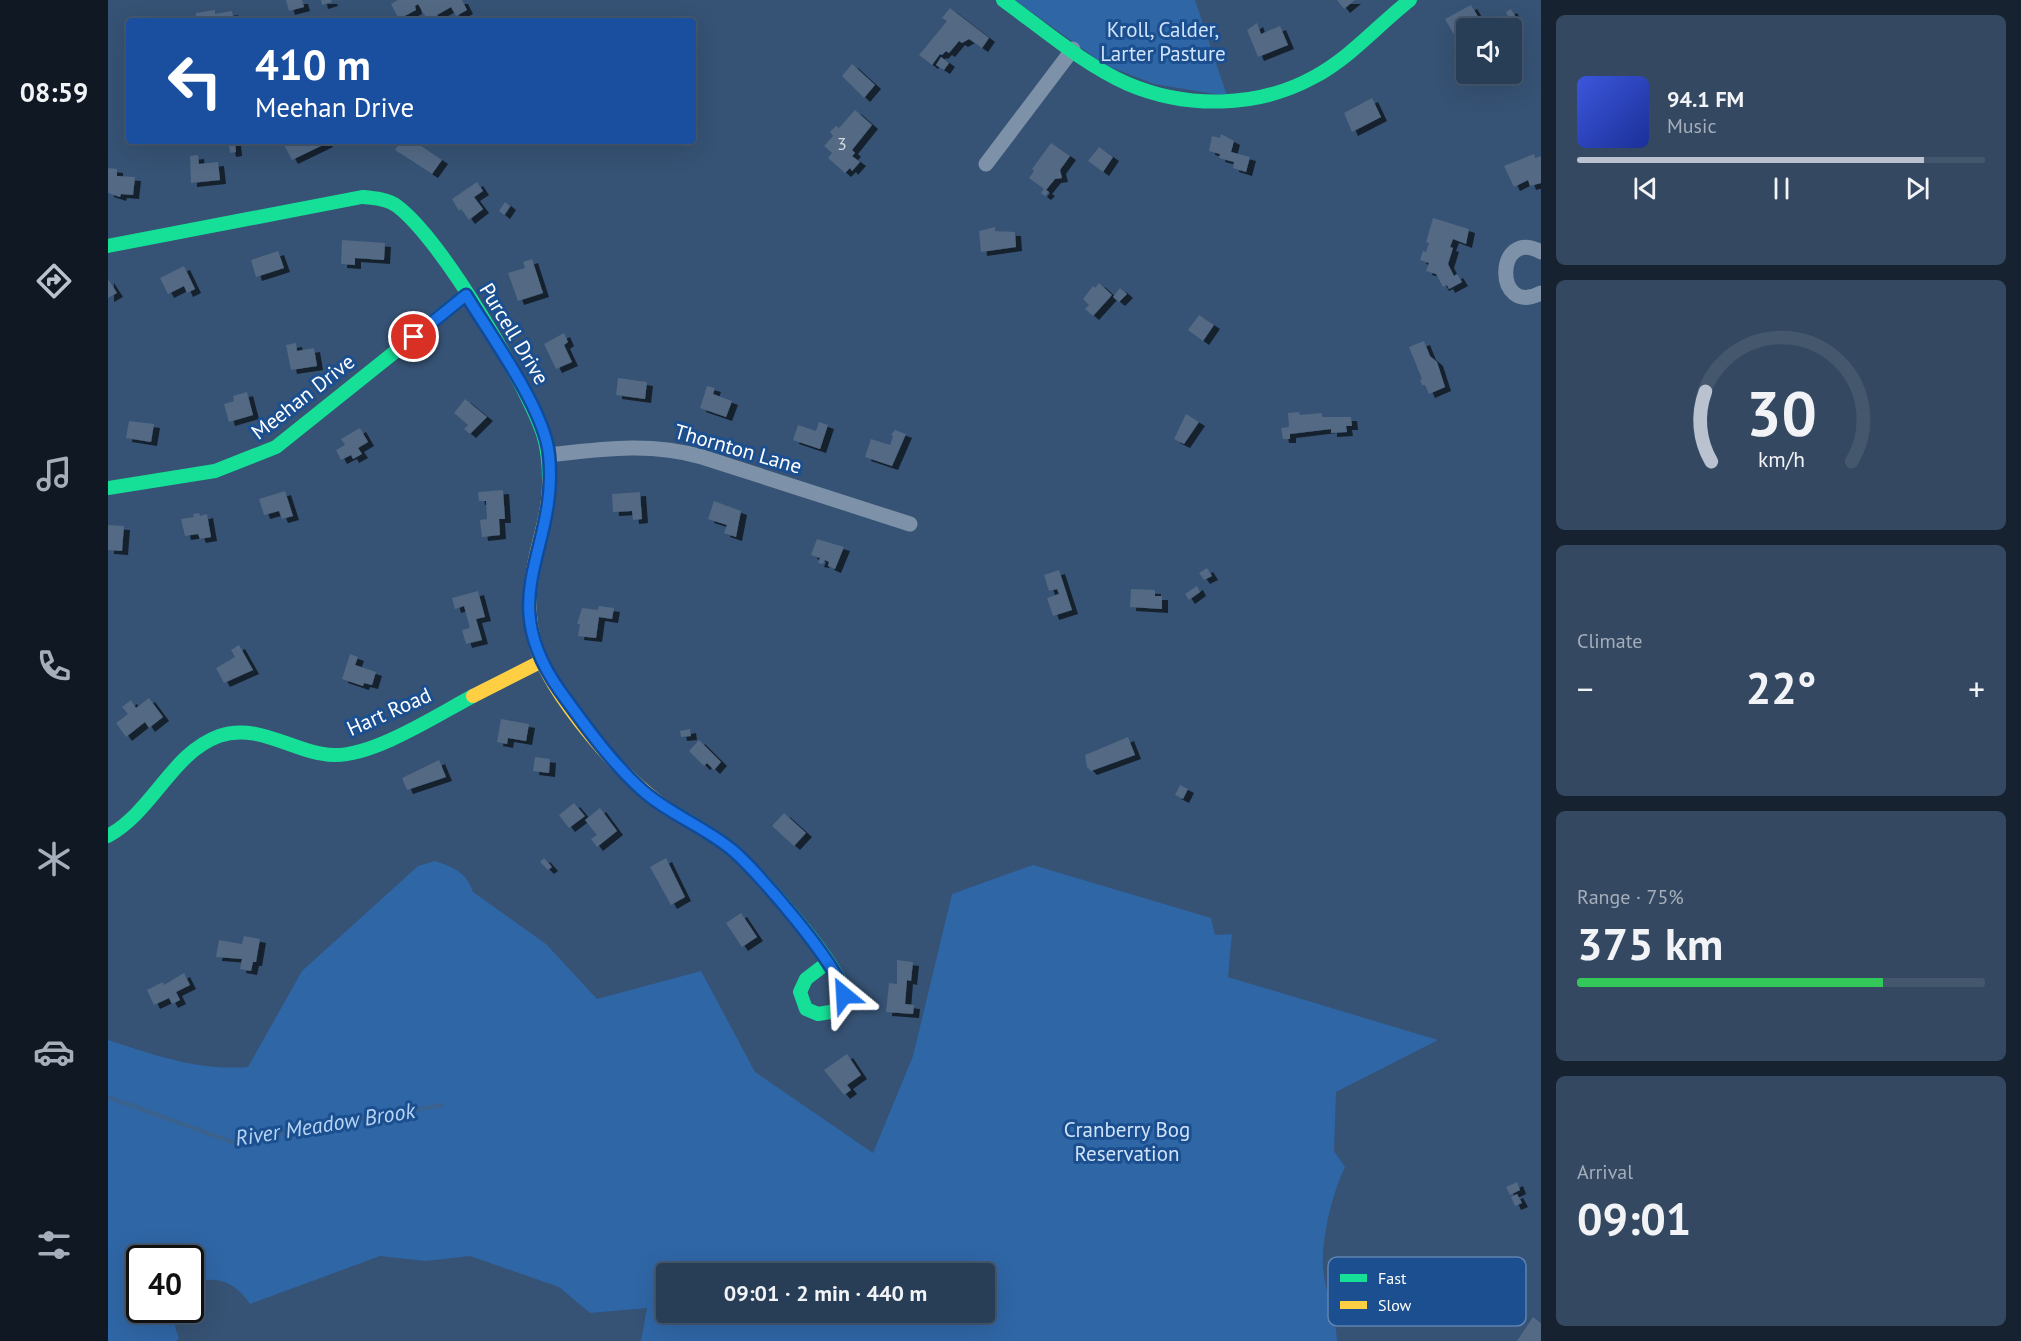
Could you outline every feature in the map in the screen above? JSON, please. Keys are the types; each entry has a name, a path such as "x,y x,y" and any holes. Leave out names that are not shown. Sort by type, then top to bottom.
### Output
{"street":[{"path":"1003,0 1105,72 1159,93 1190,101 1253,99 1284,90 1314,77 1342,57 1410,0"},
{"path":"986,165 1073,49"},
{"name":"Purcell Drive","path":"108,246 362,197 379,198 396,205 421,228 466,295 532,405 543,430 549,455 547,508 530,582 528,602 531,631 542,661 560,691 629,777 654,800 739,855 773,893 827,963"},
{"path":"1541,252 1529,248 1514,253 1505,266 1504,273 1506,281 1516,293 1531,297 1541,293"},
{"name":"Meehan Drive","path":"108,488 200,475 254,460 276,447 466,295"},
{"name":"Thornton Lane","path":"549,455 624,447 668,449 702,457 910,524"},
{"name":"Hart Road","path":"108,836 136,817 185,755 211,739 232,733 252,732 318,753 336,755 356,752 384,742 542,661"}],"green space":[{"name":"Kroll, Calder, Larter Pasture","path":"1015,0 1195,0 1227,96 1154,84 1105,65"},
{"name":"Cranberry Bog Reservation","path":"435,861 459,872 467,880 473,892 546,944 597,999 701,971 755,1072 873,1153 913,1056 952,894 1033,865 1211,918 1215,935 1232,934 1228,977 1438,1040 1336,1092 1334,1151 1345,1167 1329,1216 1324,1243 1323,1267 1328,1293 1328,1326 1335,1326 1337,1341 641,1341 647,1308 590,1313 559,1287 470,1256 425,1261 380,1256 250,1304 232,1285 217,1280 204,1281 204,1245 126,1245 126,1323 175,1323 179,1338 176,1341 108,1341 108,1040 194,1064 230,1068 248,1067 302,971 418,866"}],"building":[{"path":"286,0 302,0 304,7 289,11"},
{"path":"321,0 331,0 332,2 322,5"},
{"path":"398,0 462,0 467,10 456,16 451,7 437,15 439,18 426,18 418,4 415,6 416,10 398,18 391,4"},
{"path":"1337,0 1355,0 1344,9"},
{"path":"1471,5 1479,18 1456,18 1456,38 1445,19"},
{"path":"950,8 989,38 982,48 969,39 962,43 959,41 949,53 946,51 940,54 932,65 919,55 947,21 942,18"},
{"path":"1511,9 1516,18 1509,18 1506,12"},
{"path":"215,10 215,14 232,11 233,18 187,18 196,16 196,13"},
{"path":"1257,23 1261,34 1280,26 1288,45 1258,57 1247,30"},
{"path":"941,57 949,63 944,70 936,65"},
{"path":"852,64 875,85 864,98 842,76"},
{"path":"1372,98 1381,117 1352,132 1344,113"},
{"path":"855,110 872,125 852,150 855,153 852,156 860,162 852,171 850,168 845,173 828,158 832,153 824,146 833,136 830,132 836,126 839,128"},
{"path":"1221,134 1234,141 1231,152 1250,157 1246,172 1233,168 1234,162 1219,158 1220,154 1209,151 1212,136 1220,138"},
{"path":"1051,143 1070,156 1060,170 1062,178 1055,179 1046,190 1049,192 1045,196 1041,193 1044,189 1029,178 1034,171 1032,169"},
{"path":"228,144 235,144 236,152 230,153"},
{"path":"284,144 325,144 292,160"},
{"path":"399,144 418,144 442,160 432,174 395,150"},
{"path":"1099,147 1113,157 1103,172 1088,161"},
{"path":"1534,154 1535,158 1541,156 1541,183 1530,186 1528,180 1514,187 1504,166"},
{"path":"198,155 199,164 218,162 220,180 191,183 190,156"},
{"path":"108,168 117,169 117,176 135,177 133,195 121,194 120,197 108,193"},
{"path":"477,182 483,191 474,197 483,209 469,220 461,209 459,211 452,199"},
{"path":"505,202 510,206 504,215 499,211"},
{"path":"1433,218 1469,229 1466,244 1453,239 1450,247 1453,248 1448,264 1454,276 1457,274 1462,282 1449,289 1447,285 1443,287 1436,274 1426,271 1429,263 1420,260 1429,243 1426,242"},
{"path":"995,227 995,231 1015,232 1016,247 981,252 979,231"},
{"path":"342,240 385,243 384,260 355,258 355,265 341,264"},
{"path":"278,251 284,268 256,277 251,260"},
{"path":"532,259 543,293 518,301 508,273 525,268 523,262"},
{"path":"184,266 195,289 187,293 184,286 168,294 160,278"},
{"path":"108,279 117,293 108,298"},
{"path":"1099,283 1112,295 1093,316 1085,309 1089,305 1083,299 1093,286 1095,288"},
{"path":"1120,288 1127,294 1119,302 1113,297"},
{"path":"1199,315 1214,325 1203,341 1188,330"},
{"path":"564,333 568,342 564,345 572,362 556,369 544,344"},
{"path":"1424,341 1430,356 1437,362 1445,387 1429,394 1425,385 1422,385 1420,380 1422,379 1409,347"},
{"path":"296,343 297,351 314,348 317,366 291,370 286,345"},
{"path":"618,378 647,382 645,399 616,395"},
{"path":"707,386 715,388 713,394 732,401 726,417 700,408"},
{"path":"247,392 253,415 229,422 224,404 234,401 233,396"},
{"path":"465,399 487,417 470,434 464,429 468,425 454,413"},
{"path":"1299,412 1300,415 1322,413 1322,417 1351,417 1352,426 1346,426 1347,432 1331,433 1331,429 1290,434 1290,439 1283,439 1281,428 1289,427 1288,413"},
{"path":"1186,414 1199,422 1184,444 1174,439"},
{"path":"129,421 154,424 151,442 126,438"},
{"path":"819,422 828,425 820,449 793,440 798,425 816,431"},
{"path":"360,428 368,442 358,448 362,454 353,459 351,455 341,460 336,450 345,445 341,439"},
{"path":"895,430 906,434 892,466 865,457 871,439 890,445 893,436 891,435"},
{"path":"503,490 505,519 499,519 500,535 482,537 480,520 487,519 486,501 479,501 478,492"},
{"path":"285,491 293,516 282,519 279,511 264,515 259,499"},
{"path":"640,492 642,519 633,520 632,511 613,512 612,494"},
{"path":"714,501 741,511 736,537 724,533 727,525 708,519"},
{"path":"199,513 200,516 207,514 211,537 200,539 198,534 185,536 181,519 194,517 193,514"},
{"path":"108,525 124,526 122,551 108,550"},
{"path":"817,539 844,547 835,569 828,566 829,562 825,560 823,564 818,563 820,558 811,555"},
{"path":"1207,568 1212,576 1204,580 1199,573"},
{"path":"1059,570 1072,610 1053,616 1047,598 1059,594 1057,589 1049,591 1044,575"},
{"path":"1197,586 1200,592 1189,600 1185,594"},
{"path":"1131,589 1155,590 1155,596 1162,596 1162,609 1130,607"},
{"path":"478,591 485,617 476,619 482,640 466,644 462,630 470,628 464,606 455,609 452,598"},
{"path":"599,606 614,608 612,619 599,617 596,638 578,636 580,624 577,624 582,608 598,610"},
{"path":"239,645 253,670 224,683 216,668 235,657 231,650"},
{"path":"350,654 358,657 355,665 376,672 372,685 364,683 363,686 342,679"},
{"path":"149,698 163,717 149,728 145,722 126,737 116,723 128,714 122,707 131,700 136,708"},
{"path":"501,719 529,724 526,741 508,738 507,744 497,742"},
{"path":"690,729 691,736 681,737 680,731"},
{"path":"1128,737 1135,755 1091,771 1087,767 1085,755"},
{"path":"699,740 721,762 714,770 707,763 704,766 689,751"},
{"path":"535,757 550,759 549,773 533,771"},
{"path":"439,760 446,777 407,790 402,778"},
{"path":"1180,785 1188,789 1183,799 1175,795"},
{"path":"574,803 585,816 569,828 559,815"},
{"path":"600,808 617,831 597,847 591,839 597,835 585,820"},
{"path":"784,813 806,833 794,846 772,826"},
{"path":"544,858 552,867 548,870 540,862"},
{"path":"666,858 685,897 671,905 650,867"},
{"path":"741,913 757,937 742,947 726,923"},
{"path":"244,936 260,939 256,962 253,962 251,971 240,969 242,959 216,957 219,940 242,944"},
{"path":"897,960 913,962 911,981 907,980 905,1004 914,1005 913,1014 886,1012 889,983 897,984"},
{"path":"184,973 190,985 176,992 180,1000 172,1004 169,998 154,1005 147,990 163,982 164,985"},
{"path":"847,1054 861,1075 847,1085 851,1090 844,1095 824,1070"},
{"path":"1517,1182 1520,1190 1510,1195 1506,1187"},
{"path":"1517,1194 1522,1203 1515,1206 1511,1197"},
{"path":"1533,1317 1541,1323 1541,1341 1517,1341"}],"waterway":[{"name":"River Meadow Brook","path":"108,1097 232,1142 442,1105"}],"traffic: fast":[{"path":"1003,0 1095,67 1128,84 1174,98 1222,102 1270,95 1314,77 1352,51 1410,0"},
{"path":"108,246 362,197 381,199 397,206 436,248 480,312 500,347 543,434 548,457 549,480"},
{"path":"108,488 215,471 276,447 466,295"},
{"path":"108,836 138,812 188,755 219,736 248,733 305,750 334,755 350,754 386,742 473,696"},
{"path":"668,809 731,849 777,896 814,941 840,981 844,994 842,1003 836,1011 818,1014 806,1009 800,992 806,979 827,963"}],"traffic: slow":[{"path":"549,480 547,508 531,579 530,618 535,643 543,664 556,687 590,735 630,778 668,809"},
{"path":"473,696 542,661"}],"route":[{"path":"414,337 466,295 538,417 547,442 549,483 543,533 530,582 529,621 538,652 560,691 606,752 641,789 654,800 722,842 748,864 827,963 842,984 844,995"}]}
